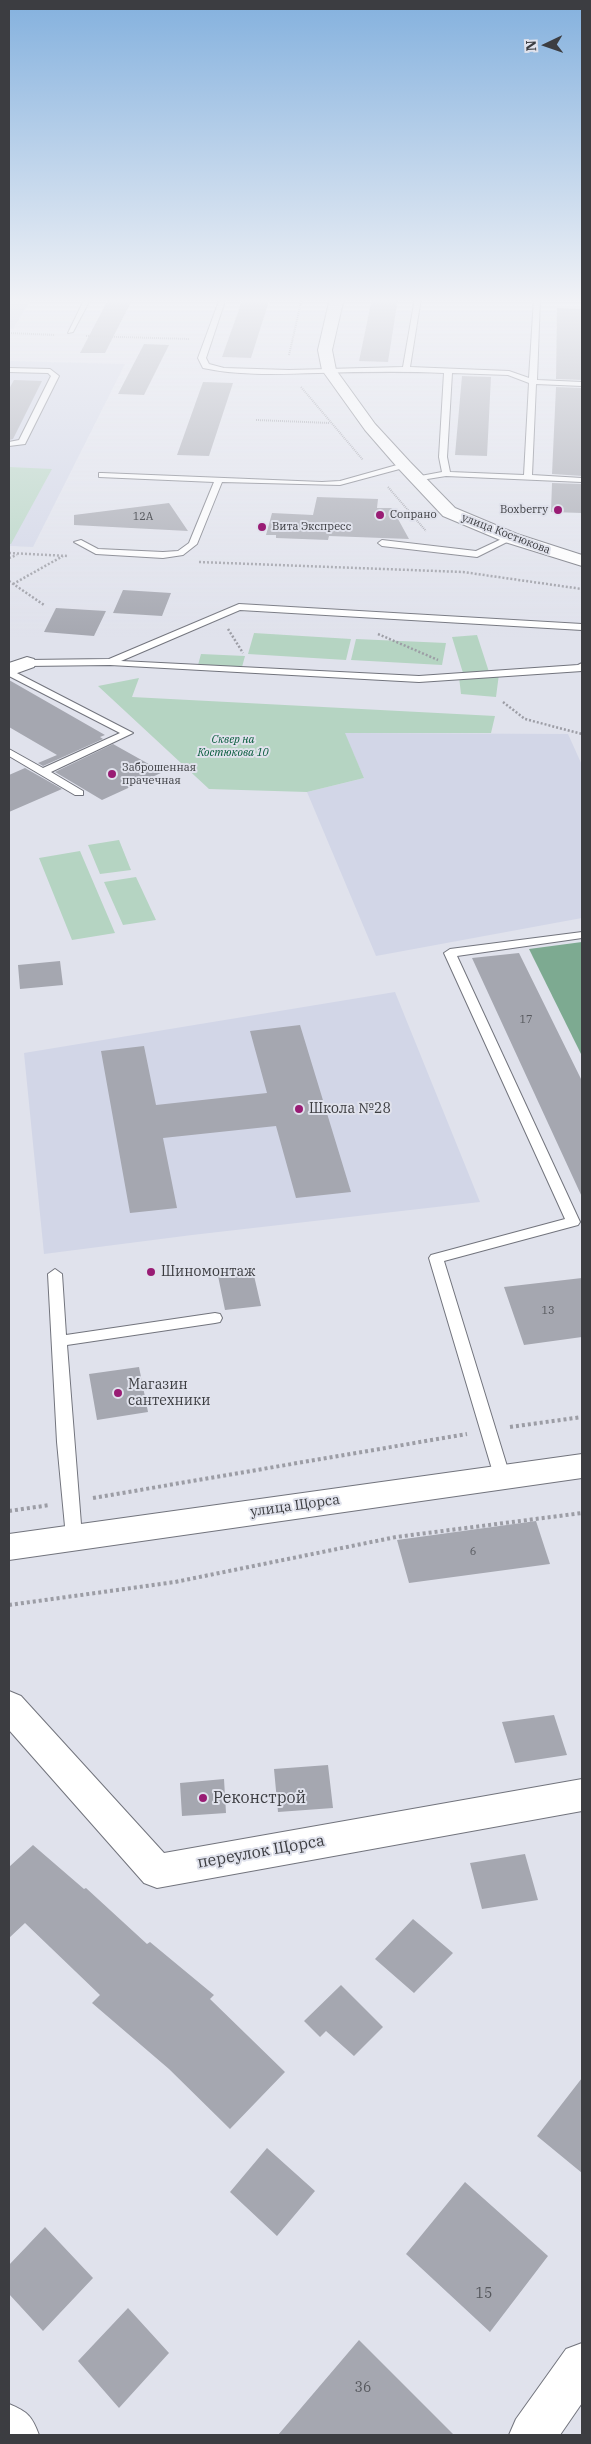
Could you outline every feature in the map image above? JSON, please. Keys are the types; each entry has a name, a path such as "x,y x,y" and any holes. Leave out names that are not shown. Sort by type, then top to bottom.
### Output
{"main road":[{"name":"улица Костюкова","path":"359,412 404,465 449,512 511,538 582,561"},
{"path":"9,671 27,663"},
{"name":"улица Щорса","path":"9,1547 582,1466"},
{"name":"переулок Щорса","path":"9,1706 157,1871 582,1794"},
{"path":"532,2435 582,2365"},
{"path":"9,2428 16,2435"}],"lane":[{"path":"9,444 22,442 37,412"},
{"path":"446,412 443,457 446,474"},
{"path":"528,477 531,412"},
{"path":"102,475 271,483 340,483 404,465"},
{"path":"418,479 446,474 582,480"},
{"path":"78,542 96,551 164,555 180,553 193,544 219,480"},
{"path":"382,543 477,554 511,538"},
{"path":"145,548 168,549 193,544"},
{"path":"110,662 239,607 582,627"},
{"path":"27,663 110,662 419,680 582,668 582,666"},
{"path":"9,671 128,733 43,772"},
{"path":"9,752 79,793"},
{"path":"502,1476 436,1258 573,1222 450,953 582,935"},
{"path":"55,1274 74,1537"},
{"path":"59,1341 215,1318"}],"path":[{"path":"256,420 330,423"},
{"path":"9,553 73,556"},
{"path":"9,558 20,553"},
{"path":"13,584 64,555"},
{"path":"199,562 463,572 582,589"},
{"path":"9,581 44,605"},
{"path":"327,612 476,676"},
{"path":"220,616 241,651 262,671"},
{"path":"503,702 526,719 582,734"},
{"path":"9,1511 488,1430 582,1416"},
{"path":"9,1605 175,1582 396,1537 582,1513"}],"shaded area":[{"path":"9,412 101,412 33,547 9,546"},
{"path":"344,733 568,734 582,765 582,918 376,956 307,792 364,778"},
{"path":"395,992 480,1202 44,1254 24,1053"}],"green space":[{"path":"9,467 52,469 11,544 9,544"},
{"path":"254,633 351,639 346,660 248,654"},
{"path":"477,635 489,672 463,673 452,637"},
{"path":"356,639 446,643 442,665 351,660"},
{"path":"201,654 245,656 242,667 198,665"},
{"path":"499,674 496,697 461,694 459,677"},
{"name":"Сквер на Костюкова 10","path":"139,678 132,697 495,716 491,733 345,733 364,778 307,792 209,789 98,686"},
{"path":"119,840 131,870 100,874 88,845"},
{"path":"80,851 115,933 72,940 39,858"},
{"path":"136,877 156,920 123,925 104,882"},
{"path":"582,942 582,1056 529,949"}],"building":[{"path":"9,412 26,412 13,439 9,440"},
{"path":"192,412 223,412 209,456 177,455"},
{"path":"459,412 489,412 487,456 455,455"},
{"path":"555,412 582,412 582,476 552,474"},
{"path":"552,483 582,484 582,513 551,512"},
{"path":"317,497 378,499 377,508 392,508 409,539 329,536 328,540 276,538 276,535 266,535 272,513 313,515"},
{"path":"169,503 188,531 74,525 74,515"},
{"path":"123,590 171,593 162,616 113,613"},
{"path":"56,608 106,611 94,636 44,632"},
{"path":"9,680 105,735 100,737 103,739 43,766 38,763 57,755 9,727"},
{"name":"Заброшенная прачечная","path":"113,744 163,772 102,800 55,772"},
{"path":"25,768 62,789 9,812 9,775"},
{"path":"519,953 582,1081 582,1197 472,958"},
{"path":"60,961 63,985 20,989 18,965"},
{"path":"300,1025 351,1192 296,1198 276,1126 163,1138 177,1208 130,1213 101,1051 144,1046 156,1105 267,1093 250,1031"},
{"path":"252,1267 261,1306 225,1310 217,1271"},
{"path":"582,1278 582,1337 524,1345 504,1287"},
{"name":"Магазин сантехники","path":"139,1367 148,1412 97,1420 89,1374"},
{"path":"536,1521 550,1564 409,1583 397,1540"},
{"path":"554,1715 567,1755 515,1763 502,1722"},
{"path":"328,1765 333,1808 278,1812 274,1769"},
{"name":"Реконстрой","path":"224,1779 226,1813 182,1816 180,1783"},
{"path":"33,1845 84,1889 86,1888 147,1944 150,1942 214,1995 210,1999 285,2072 230,2129 169,2069 92,2003 100,1995 25,1923 9,1938 9,1867"},
{"path":"525,1854 538,1900 482,1909 470,1863"},
{"path":"413,1919 453,1953 414,1993 375,1959"},
{"path":"341,1985 383,2027 354,2056 326,2031 320,2037 304,2021"},
{"path":"582,2078 582,2173 537,2136"},
{"path":"267,2148 315,2191 277,2236 230,2192"},
{"path":"465,2182 548,2256 490,2332 406,2254"},
{"path":"45,2227 93,2278 43,2331 9,2294 9,2265"},
{"path":"128,2308 169,2353 119,2408 78,2361"},
{"path":"359,2340 454,2435 278,2435"}],"place":[{"name":"Boxberry","path":"558,510"},
{"name":"Сопрано","path":"380,515"},
{"name":"Вита Экспресс","path":"262,527"},
{"name":"Заброшенная прачечная","path":"112,774"},
{"name":"Школа №28","path":"299,1109"},
{"name":"Шиномонтаж","path":"151,1272"},
{"name":"Магазин сантехники","path":"118,1393"},
{"name":"Реконстрой","path":"203,1798"}]}
